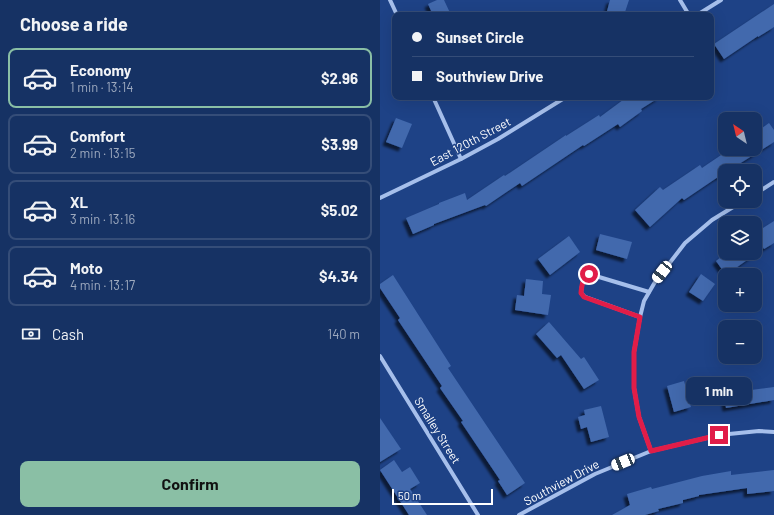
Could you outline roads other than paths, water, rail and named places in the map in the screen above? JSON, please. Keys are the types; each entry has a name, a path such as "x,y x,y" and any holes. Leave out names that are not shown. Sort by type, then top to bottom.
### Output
{"street":[{"path":"390,0 396,12"},
{"path":"680,0 687,12"},
{"path":"702,12 721,0"},
{"path":"434,100 461,159"},
{"name":"East 120th Street","path":"380,198 498,140 561,100"},
{"path":"762,190 774,182"},
{"path":"651,451 639,417 634,388 634,352 644,301 655,282 685,243 712,220 732,208"},
{"path":"640,317 584,297 581,293 582,283 584,278 589,274 649,292"},
{"name":"Smalley Street","path":"380,356 478,515"},
{"name":"Southview Drive","path":"519,515 595,474 651,451 719,435 759,431 774,432"}]}
